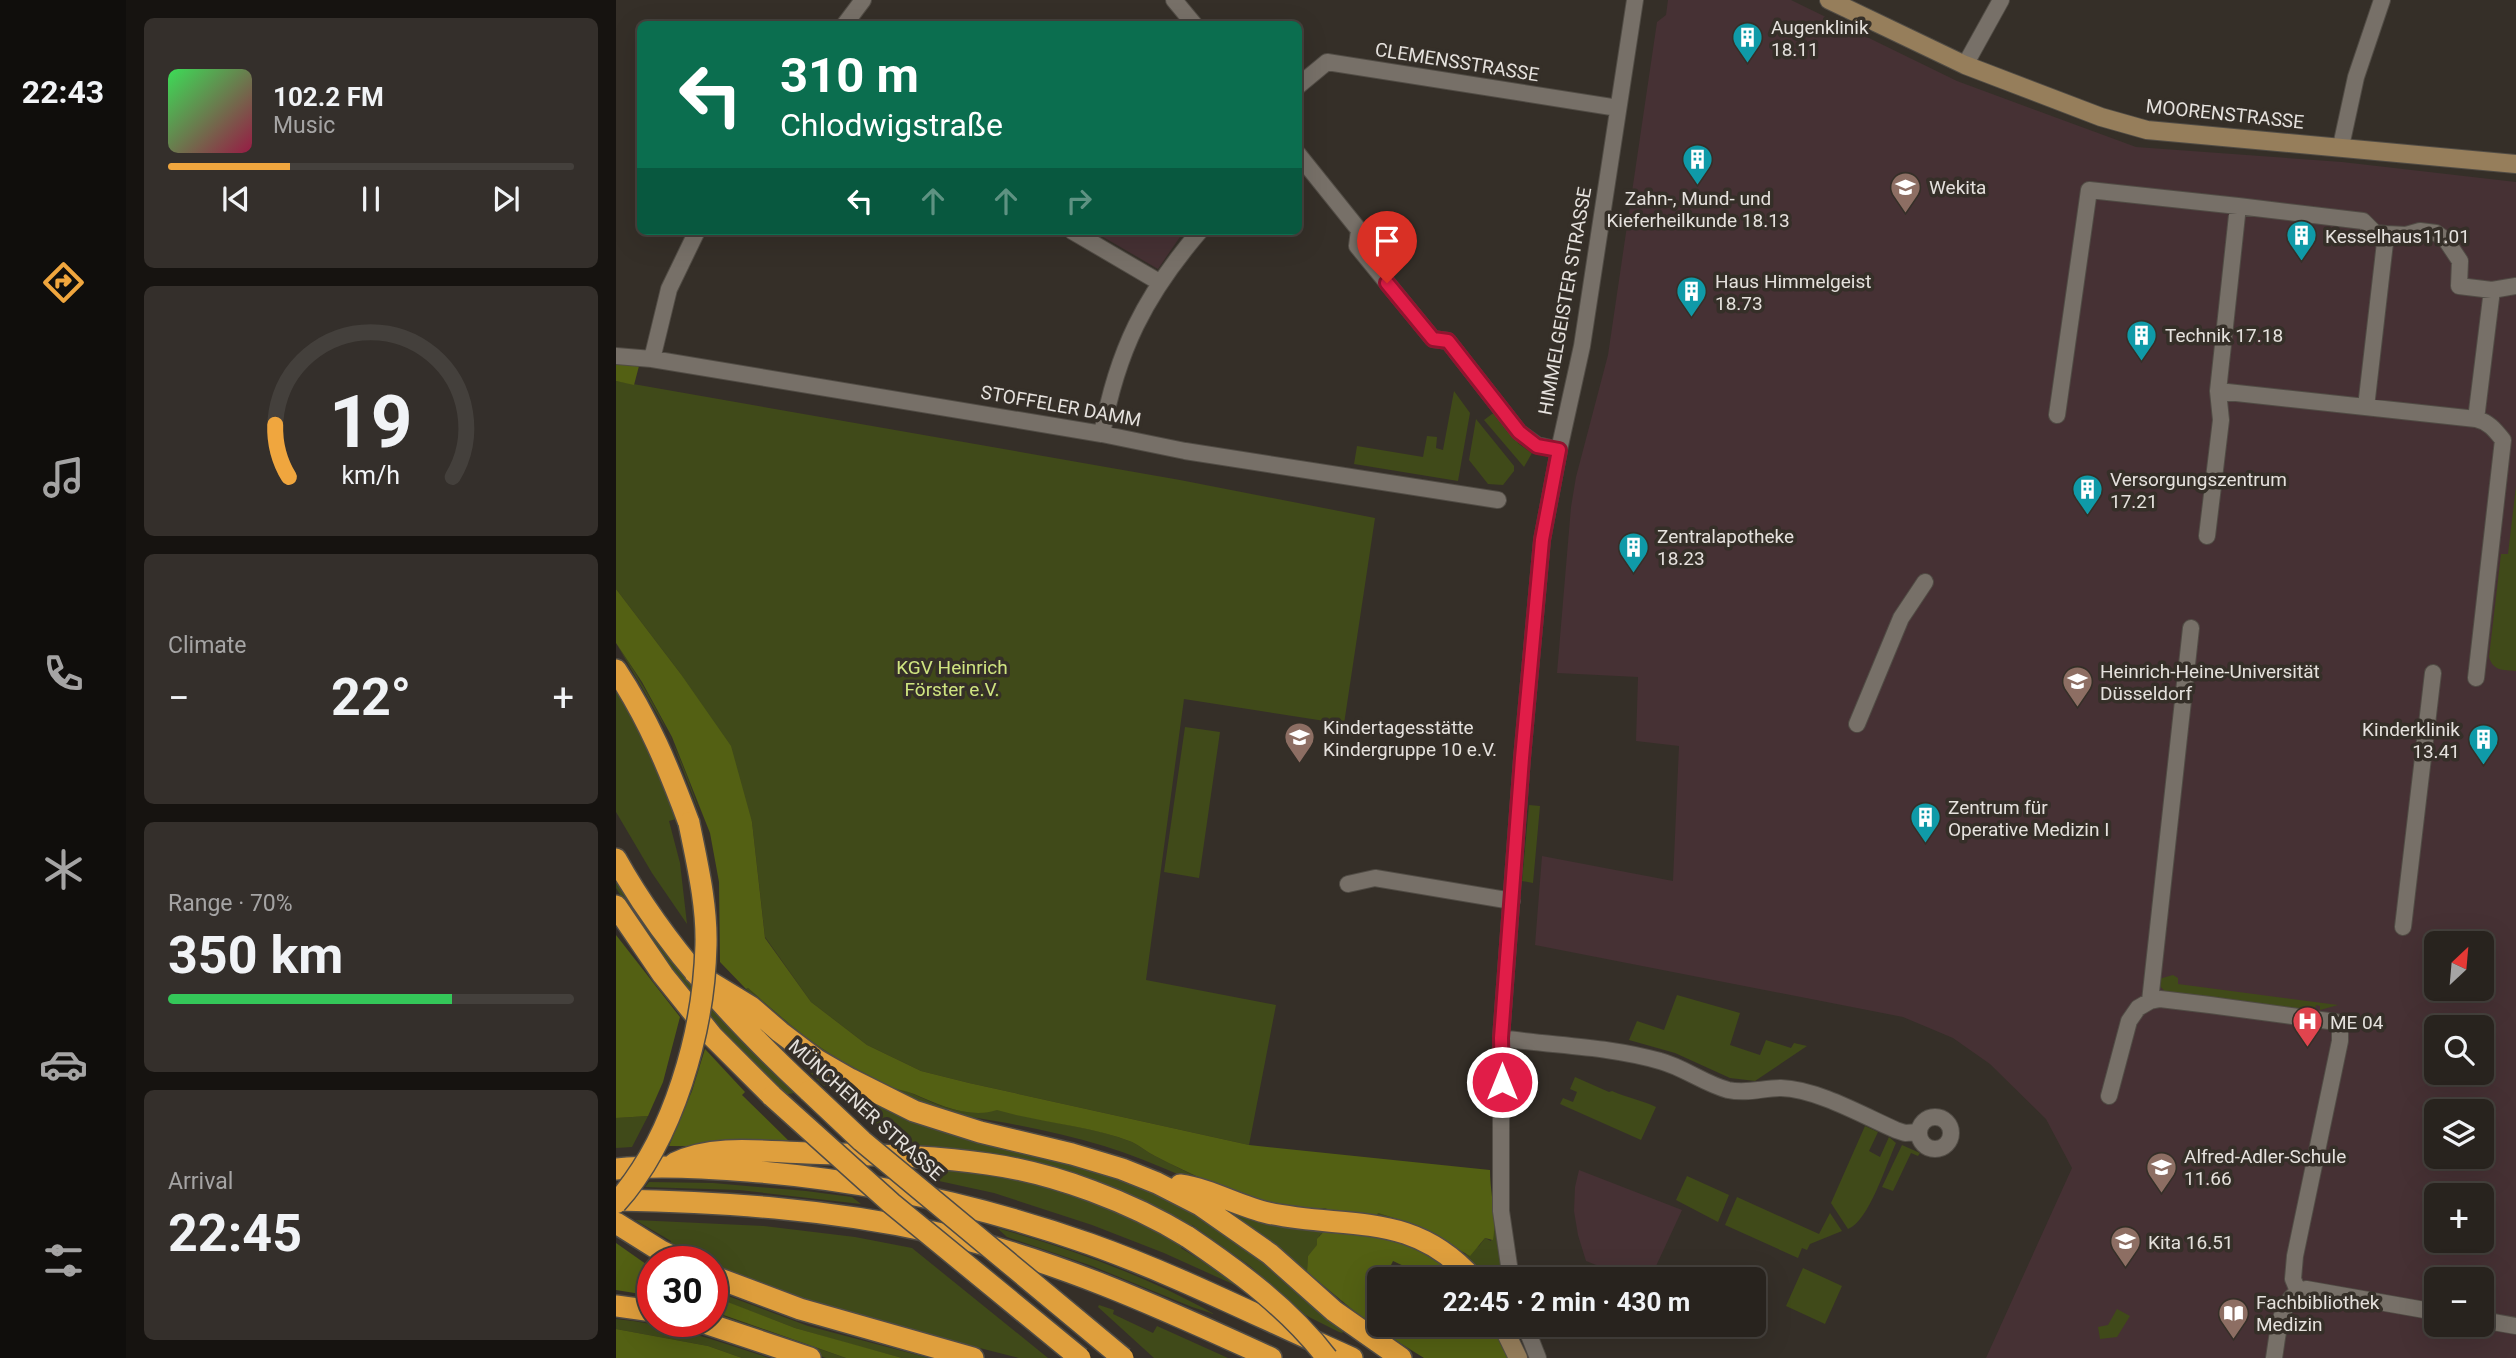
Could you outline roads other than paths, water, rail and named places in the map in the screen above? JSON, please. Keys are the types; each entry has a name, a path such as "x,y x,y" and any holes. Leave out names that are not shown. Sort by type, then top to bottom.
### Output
{"highway":[{"path":"616,670 663,754 689,823 698,867 706,944 702,994 679,1091 647,1161 616,1202"},
{"name":"MÜNCHENER STRASSE","path":"616,859 629,883 695,973 760,1045 862,1141 1123,1358"},
{"path":"616,906 663,975 713,1037 772,1096 891,1203 1080,1358"},
{"path":"695,973 751,1007 817,1060 914,1111 980,1132 1072,1153 1157,1183 1227,1223 1270,1254 1334,1311 1401,1358"},
{"path":"667,1167 696,1154 749,1152 920,1158 989,1164 1035,1175 1104,1196 1158,1218 1251,1282 1292,1320 1327,1358"},
{"path":"616,1169 667,1167 799,1175 947,1201 1091,1245 1208,1292 1352,1358"},
{"path":"1157,1183 1194,1188 1255,1210 1280,1215 1388,1227 1429,1243 1460,1267"},
{"path":"616,1202 702,1202 792,1208 936,1232 1016,1254 1085,1278 1181,1317 1271,1358"},
{"path":"616,1223 653,1246"},
{"path":"728,1282 800,1309 973,1358"},
{"path":"616,1306 637,1309"},
{"path":"728,1331 810,1358"}],"street":[{"path":"847,21 863,0"},
{"path":"1174,0 1192,21"},
{"name":"HIMMELGEISTER STRASSE","path":"1509,1267 1501,1211 1501,1038 1542,540 1583,346 1635,0"},
{"name":"MOORENSTRASSE","path":"1829,0 1965,65 2101,117 2147,130 2516,164"},
{"path":"1965,65 2001,0"},
{"path":"2341,146 2356,77 2382,0"},
{"name":"CLEMENSSTRASSE","path":"1302,83 1327,62 1618,108"},
{"path":"1302,159 1359,230 1357,246 1433,339 1448,341 1519,432 1529,441 1559,450"},
{"path":"2057,415 2089,190 2364,221 2375,233 2436,233 2446,240 2460,261 2459,286 2492,290 2516,286"},
{"path":"2207,536 2221,420 2218,391 2238,206"},
{"path":"2367,407 2386,234"},
{"path":"652,359 668,289 695,235"},
{"path":"1079,235 1159,282"},
{"path":"1102,434 1116,373 1126,348 1159,282 1197,235"},
{"path":"2476,419 2492,290"},
{"name":"STOFFELER DAMM","path":"616,356 652,359 1102,434 1185,451 1498,500"},
{"path":"2218,391 2476,419 2485,421 2510,438 2476,678"},
{"path":"1857,724 1902,618 1924,582"},
{"path":"2150,1001 2191,628"},
{"path":"2403,927 2433,673"},
{"path":"1348,884 1375,878 1512,901"},
{"path":"2109,1096 2129,1021 2138,1008 2150,1001 2160,999 2331,1020 2340,1027 2332,1081 2295,1256 2293,1279 2298,1291"},
{"path":"1501,1038 1628,1053 1663,1061 1726,1089 1755,1092 1782,1088 1796,1091 1838,1104 1905,1133 1919,1132"},
{"path":"2274,1358 2285,1306 2298,1291 2306,1289 2424,1310"},
{"path":"2494,1322 2516,1326"},
{"path":"1508,1337 1518,1358"},
{"path":"1530,1337 1538,1358"}],"place":[{"name":"Augenklinik 18.11","path":"1748,65"},
{"name":"Zahn-, Mund- und Kieferheilkunde 18.13","path":"1698,186"},
{"name":"Wekita","path":"1906,214"},
{"name":"Kesselhaus11.01","path":"2302,263"},
{"name":"Haus Himmelgeist 18.73","path":"1692,319"},
{"name":"Technik 17.18","path":"2142,362"},
{"name":"Versorgungszentrum 17.21","path":"2087,517"},
{"name":"Zentralapotheke 18.23","path":"1634,574"},
{"name":"Heinrich-Heine-Universität Düsseldorf","path":"2077,709"},
{"name":"Kindertagesstätte Kindergruppe 10 e.V.","path":"1300,765"},
{"name":"Kinderklinik 13.41","path":"2483,767"},
{"name":"Zentrum für Operative Medizin I","path":"1925,845"},
{"name":"ME 04","path":"2307,1049"},
{"name":"Alfred-Adler-Schule 11.66","path":"2161,1194"},
{"name":"Kita 16.51","path":"2125,1269"},
{"name":"Fachbibliothek Medizin","path":"2233,1340"}],"park label":[{"name":"KGV Heinrich Förster e.V.","path":"952,678"}]}
